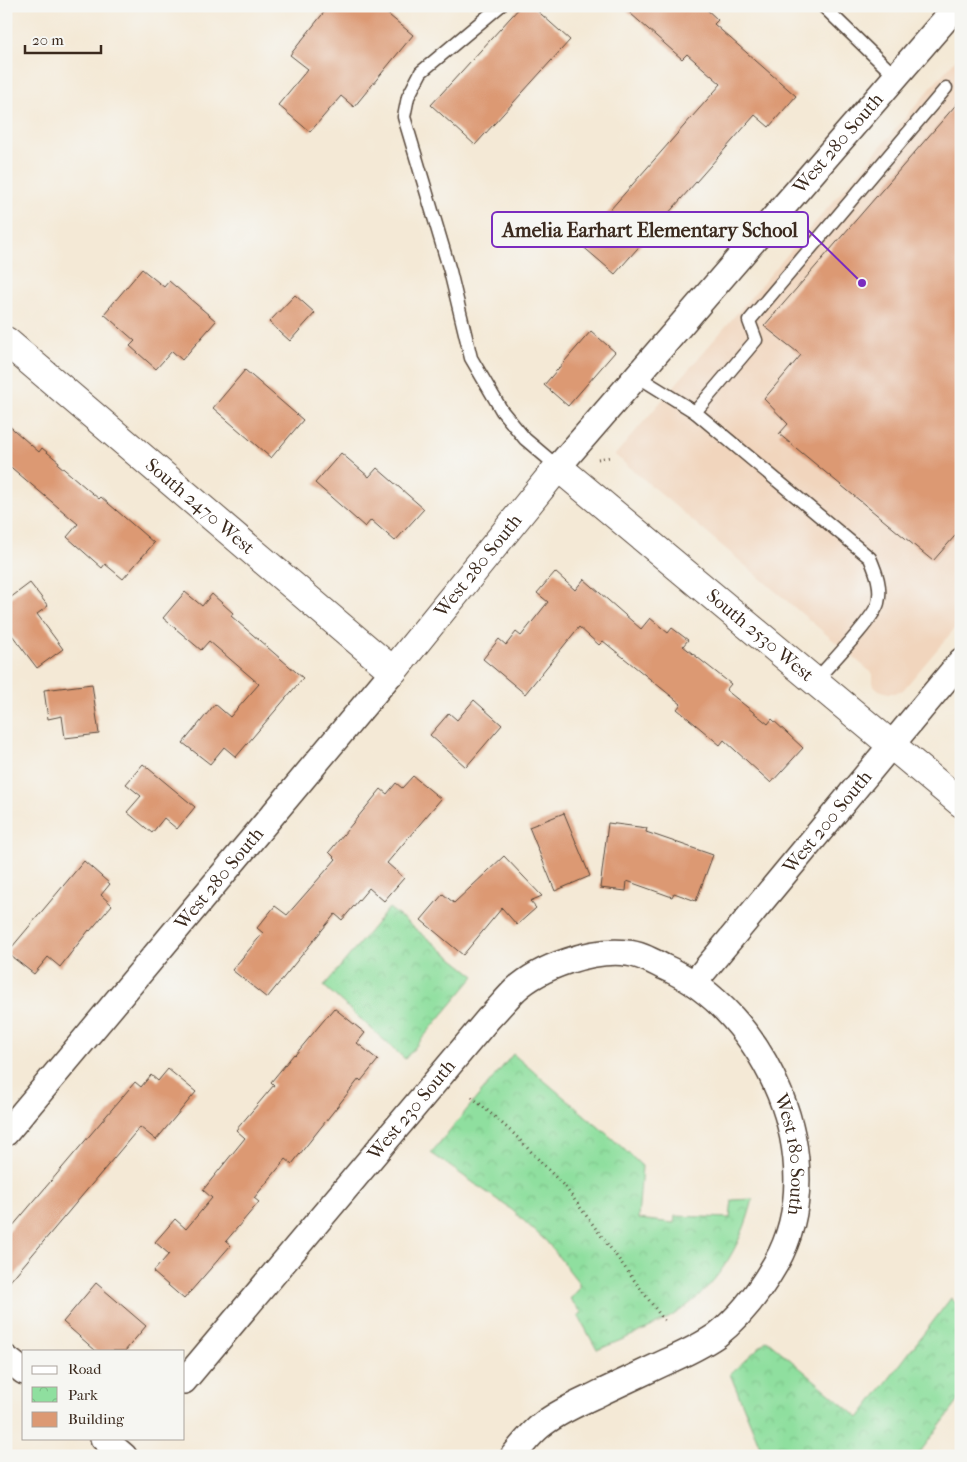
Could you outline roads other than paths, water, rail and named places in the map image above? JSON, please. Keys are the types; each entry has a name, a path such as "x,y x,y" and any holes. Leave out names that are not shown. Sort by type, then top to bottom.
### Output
{"street":[{"name":"West 280 South","path":"6,1133 393,671 558,467 957,6"},
{"name":"South 2470 West","path":"6,341 393,671"},
{"name":"South 2530 West","path":"558,467 961,803"},
{"name":"West 200 South","path":"694,983 891,744 957,673"},
{"name":"West 230 South","path":"185,1380 516,989 540,973 565,961 610,952 639,955 674,971 694,983"},
{"name":"West 180 South","path":"513,1456 541,1425 564,1410 692,1350 718,1334 761,1288 782,1252 794,1212 798,1174 796,1151 786,1111 763,1062 744,1031 721,1006 694,983"},
{"path":"6,1358 22,1370"},
{"path":"107,1440 127,1449"}],"lane":[{"path":"500,6 421,72 408,97 404,117 450,271 471,358 502,412 525,438 558,467"},
{"path":"823,6 896,77"},
{"path":"695,412 756,340 749,321 946,88"},
{"path":"637,376 695,412 870,558 878,579 878,603 870,618 815,681"}],"place":[{"name":"Amelia Earhart Elementary School","path":"862,283"}]}
